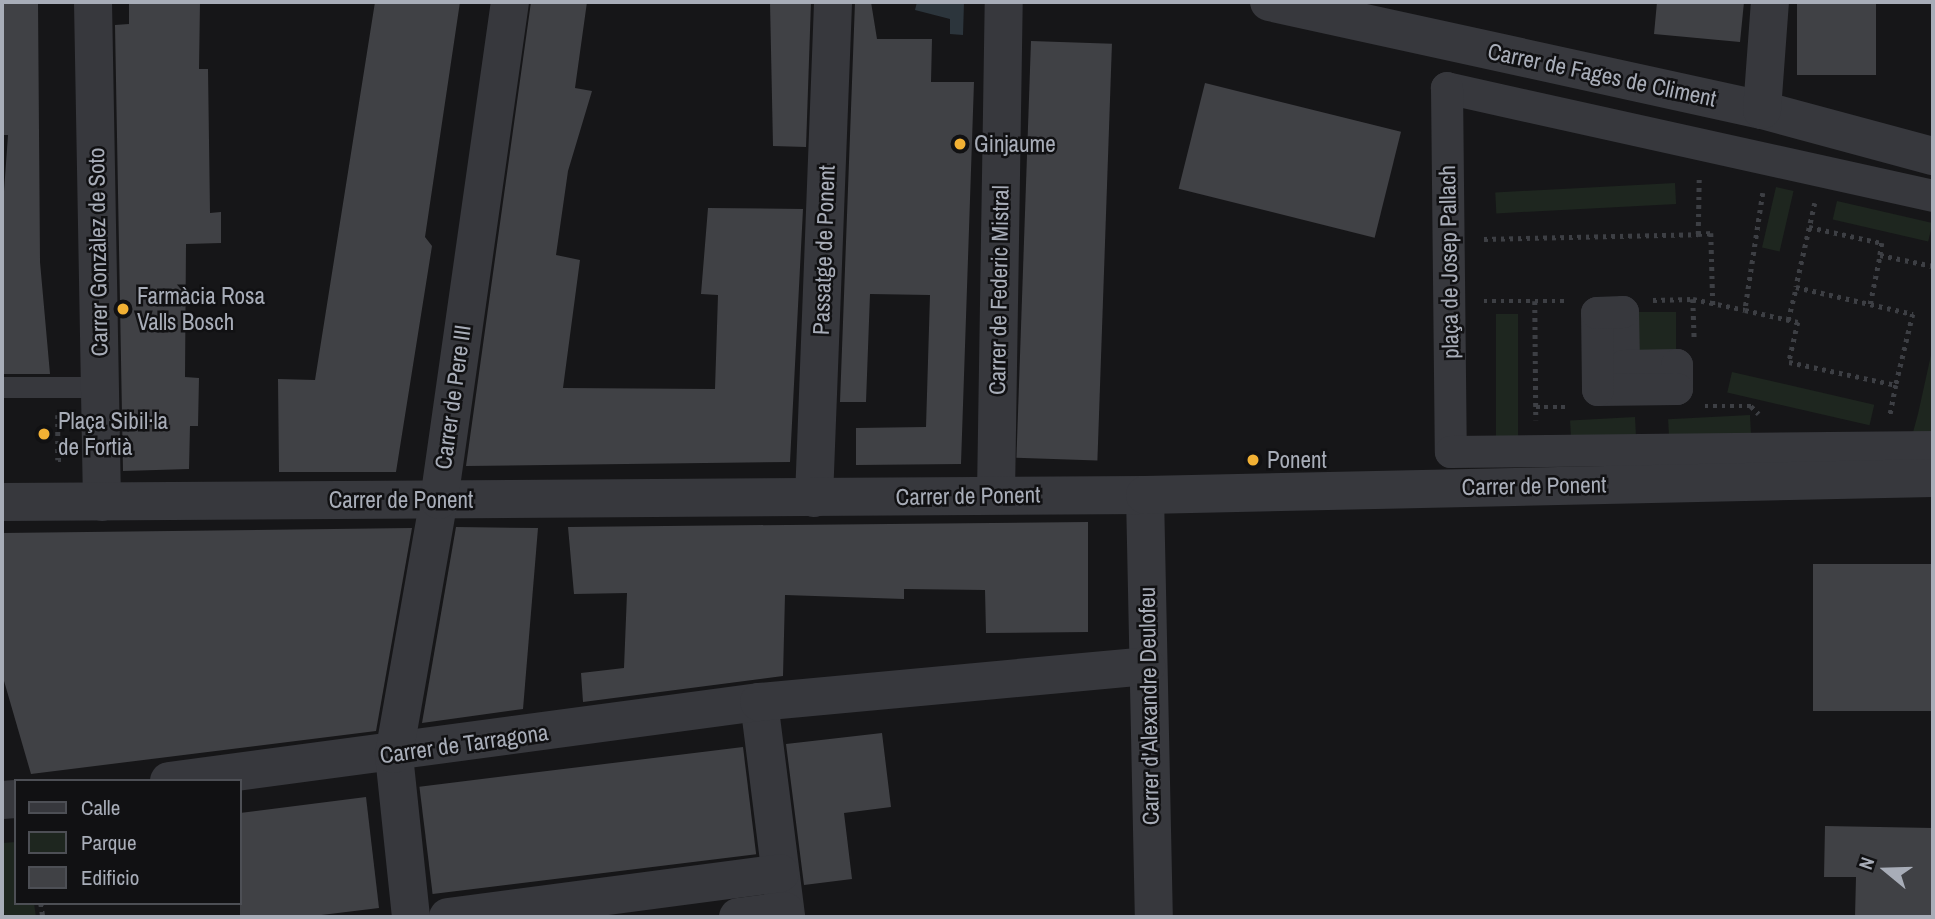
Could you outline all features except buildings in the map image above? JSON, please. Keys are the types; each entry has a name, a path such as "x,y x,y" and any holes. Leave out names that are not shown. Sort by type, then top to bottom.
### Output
{"street":[{"name":"Carrer Gonzàlez de Soto","path":"93,2 102,502"},
{"name":"Carrer de Pere III","path":"411,917 394,754 439,500 510,2"},
{"name":"Passatge de Ponent","path":"814,498 833,2"},
{"name":"Carrer de Federic Mistral","path":"996,494 1004,2"},
{"name":"Carrer de Fages de Climent","path":"1269,2 1762,110 1933,156"},
{"path":"1762,110 1770,2"},
{"name":"plaça de Josep Pallach","path":"1933,196 1447,88 1451,452 1933,447"},
{"name":"Carrer de Ponent","path":"2,502 1145,495 1933,478"},
{"name":"Carrer d'Alexandre Deulofeu","path":"1145,495 1146,666 1154,917"},
{"name":"Carrer de Tarragona","path":"186,779 394,754 759,702 1146,666"},
{"path":"738,917 785,914 759,702"},
{"path":"448,917 780,873"}],"lane":[{"path":"2,387 100,387"}],"path":[{"path":"1698,234 1699,184"},
{"path":"1745,310 1764,185"},
{"path":"1788,320 1812,215"},
{"path":"1809,227 1882,243 1870,304"},
{"path":"1483,239 1711,233 1713,305"},
{"path":"1880,255 1933,266"},
{"path":"1797,287 1913,314 1892,409"},
{"path":"1484,302 1518,301"},
{"path":"1535,302 1536,418"},
{"path":"1728,310 1745,310 1798,322 1789,362 1896,386"},
{"path":"1729,406 1751,406"},
{"path":"57,407 58,460 71,460"}],"green space":[{"path":"1675,183 1676,204 1496,213 1495,192"},
{"path":"1776,187 1794,191 1780,251 1762,247"},
{"path":"1837,201 1932,223 1928,242 1833,220"},
{"path":"1623,312 1676,312 1676,366 1623,366"},
{"path":"1496,314 1518,314 1518,440 1496,440"},
{"path":"1933,346 1933,437 1912,436 1918,414"},
{"path":"1732,372 1874,405 1870,425 1727,392"},
{"path":"1750,415 1751,436 1669,440 1668,419"},
{"path":"1635,417 1636,438 1571,441 1570,420"},
{"path":"14,842 14,905 34,905 36,917 6,917 2,909 2,843"}],"shaded area":[{"path":"917,2 964,2 963,35 950,34 950,19 915,10"}],"place":[{"name":"Ginjaume","path":"960,144"},
{"name":"Farmàcia Rosa Valls Bosch","path":"123,309"},
{"name":"Plaça Sibil·la de Fortià","path":"44,434"},
{"name":"Ponent","path":"1253,460"}]}
